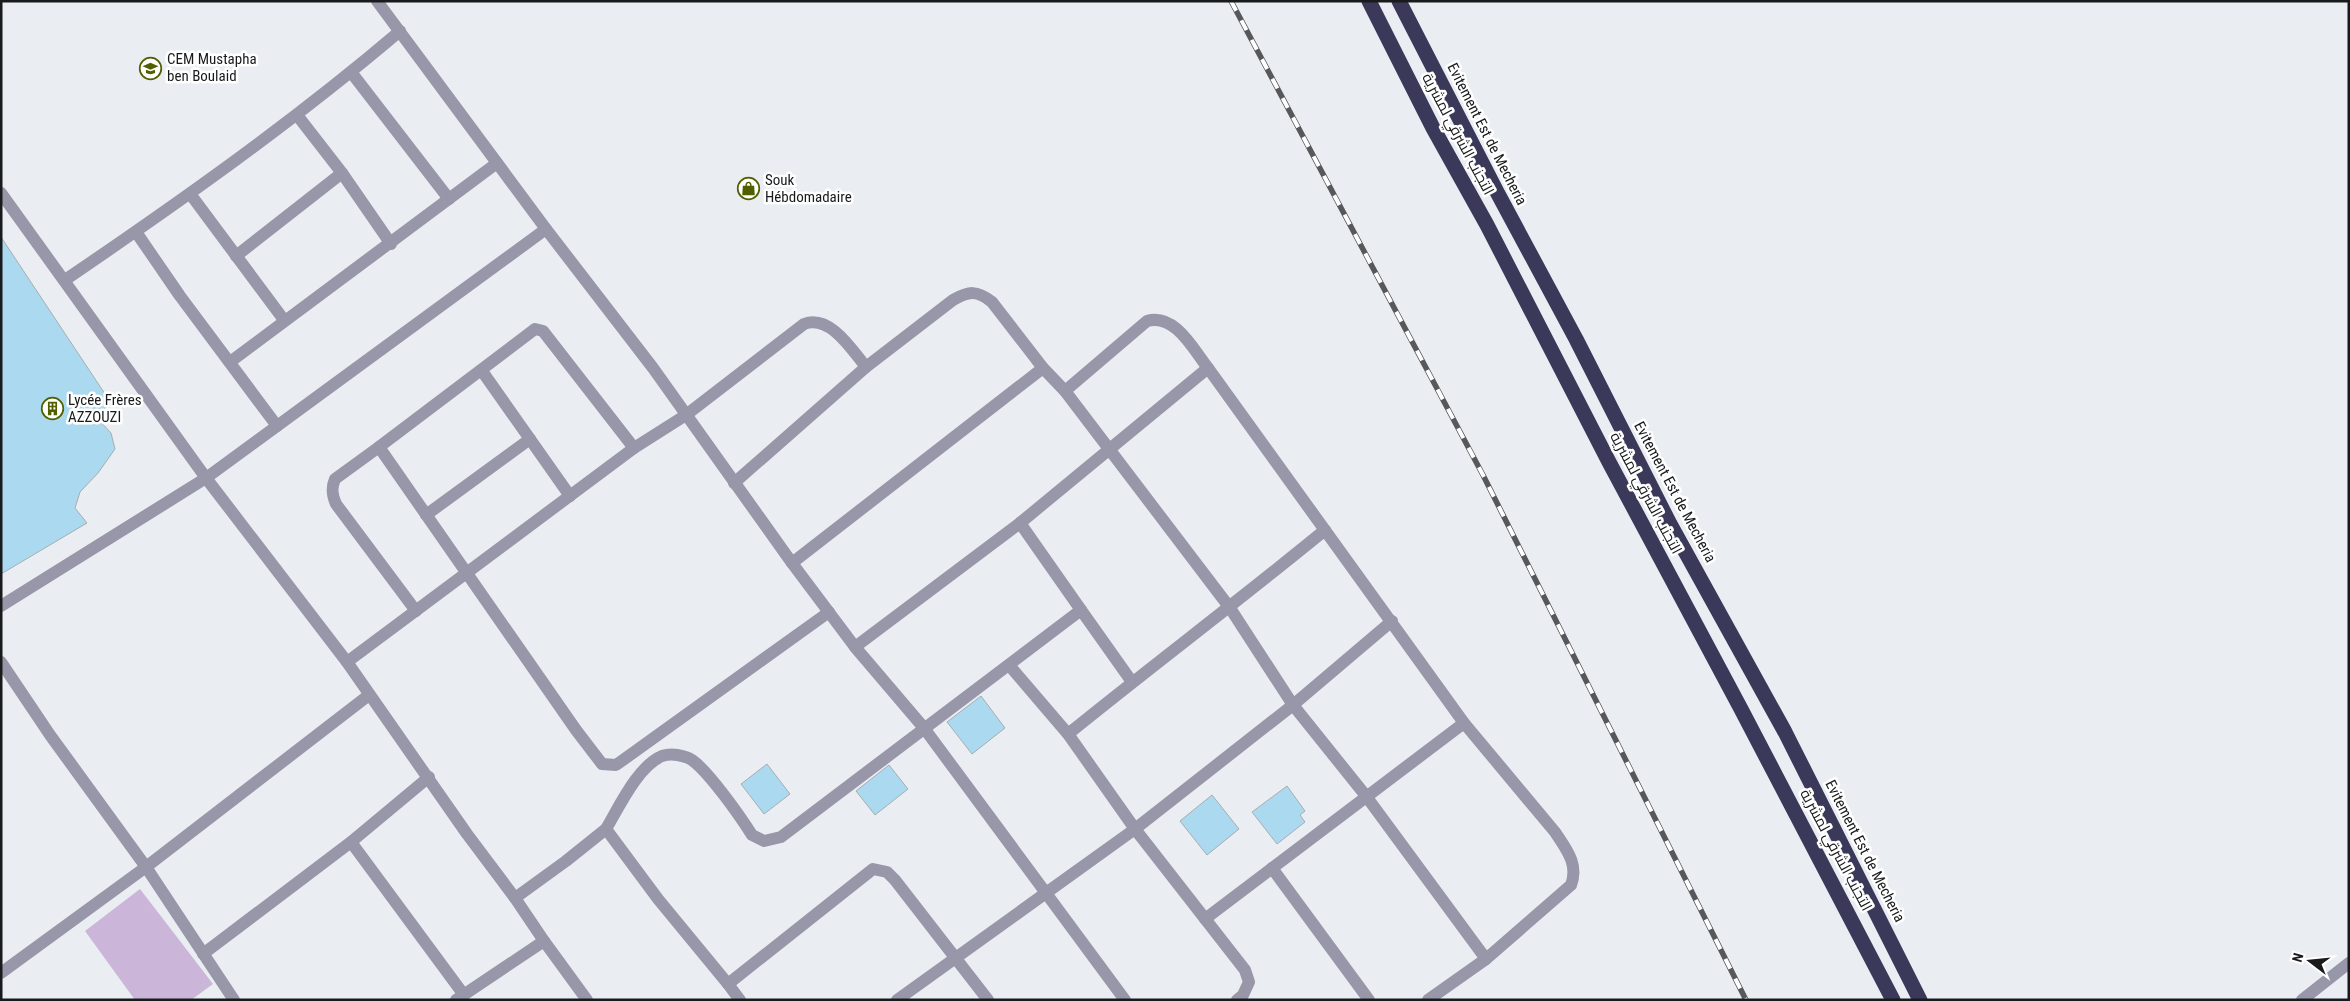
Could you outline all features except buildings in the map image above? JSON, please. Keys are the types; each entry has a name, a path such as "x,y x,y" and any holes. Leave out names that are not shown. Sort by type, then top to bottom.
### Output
{"highway":[{"name":"التجنب الشرقي لمشرية","path":"1369,1 1609,462 1746,717 1893,1000"},
{"name":"Evitement Est de Mecheria","path":"1400,1 1496,192 1576,339 1670,524 1785,732 1920,1000"}],"street":[{"path":"377,1 546,229 653,368 792,563 855,647 924,728 1125,1000"},
{"path":"65,280 191,194 297,115 400,31"},
{"path":"351,72 449,199"},
{"path":"297,115 342,173 391,244"},
{"path":"230,362 284,320 391,244 497,163"},
{"path":"236,256 342,173"},
{"path":"1,193 206,478 348,662 369,695 429,777 467,834 516,898 544,941 587,1000"},
{"path":"191,194 284,320"},
{"path":"1,606 206,478 546,229"},
{"path":"136,232 180,296 277,426"},
{"path":"734,483 866,367 953,300 966,293 982,294 992,302 1042,368 1064,392 1230,608 1293,705 1366,796 1486,958"},
{"path":"1064,392 1147,321 1156,318 1167,321 1176,328 1208,368 1464,723 1555,832 1573,859 1574,871 1571,885 1563,893 1486,958 1428,1000"},
{"path":"348,662 634,448 686,415 788,335 810,322 818,322 833,330 866,367"},
{"path":"416,611 336,504 332,496 332,486 335,478 482,371 535,329 539,329 634,448"},
{"path":"792,563 1042,368"},
{"path":"855,647 1020,523 1110,451 1208,368"},
{"path":"482,371 570,496"},
{"path":"426,516 530,439"},
{"path":"379,447 466,574 602,764 616,765 829,612"},
{"path":"1020,523 1132,682"},
{"path":"1068,734 1132,682 1230,608 1325,530"},
{"path":"516,898 606,828 630,788 651,764 662,756 677,754 690,759 701,768 752,835 758,839 773,840 781,837 1081,610"},
{"path":"897,1000 1135,829 1293,705 1392,621"},
{"path":"1,662 50,735 146,866 234,1000"},
{"path":"1009,665 1068,734 1135,829 1249,976 1247,988 1237,1000"},
{"path":"1,973 146,866 369,695"},
{"path":"1205,919 1464,723"},
{"path":"203,954 351,842 429,777"},
{"path":"606,828 658,899 740,1000"},
{"path":"351,842 460,997 544,941"},
{"path":"1272,868 1369,1000"},
{"path":"728,984 873,869 887,872 895,880 988,1000"},
{"path":"2302,1000 2349,963"}],"shaded area":[{"path":"140,889 213,984 191,1000 135,1000 85,931"}],"railway":[{"path":"1231,1 1483,475 1746,1000"}],"place":[{"name":"CEM Mustapha ben Boulaid","path":"151,68"},
{"name":"Souk Hébdomadaire","path":"749,189"},
{"name":"Lycée Frères AZZOUZI","path":"52,409"}]}
